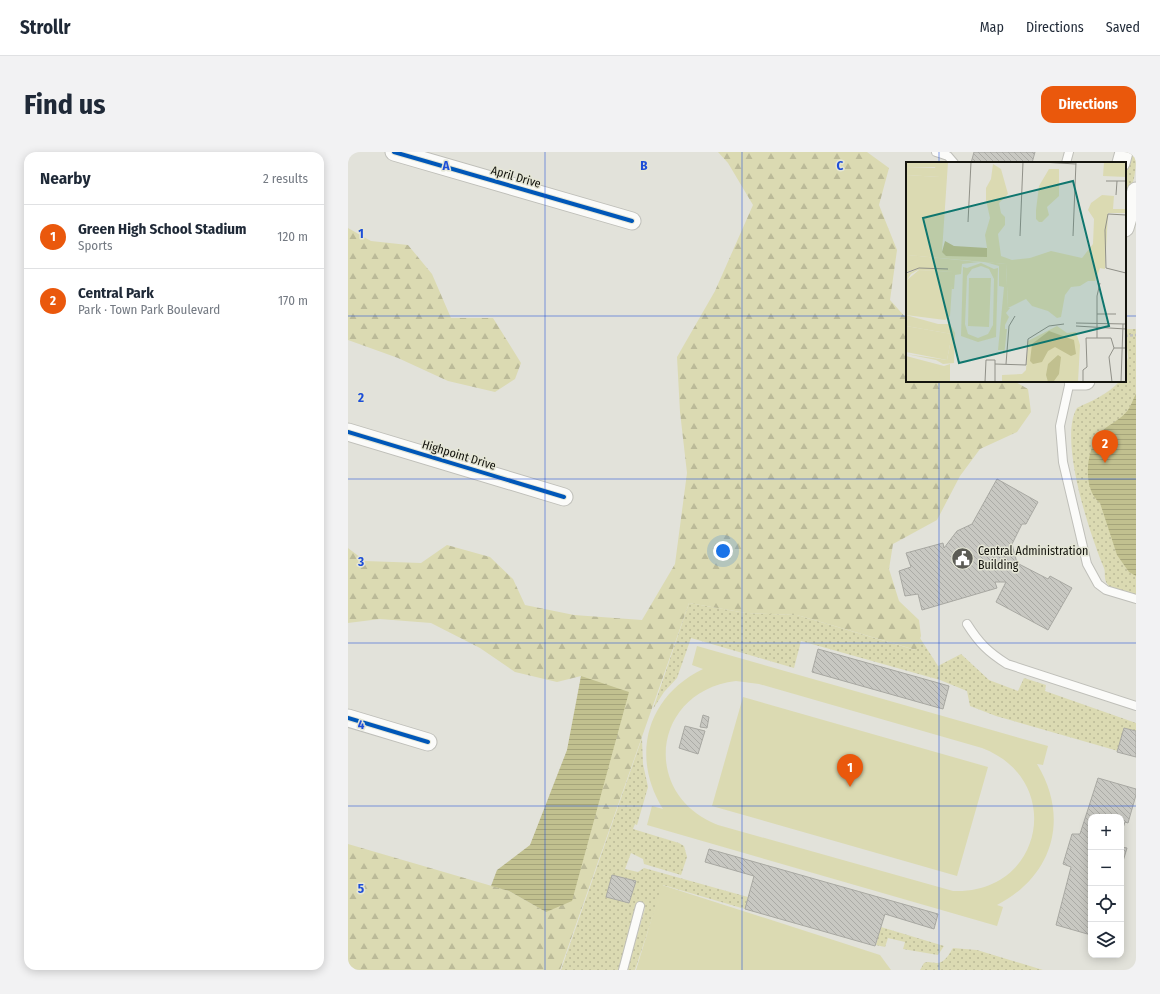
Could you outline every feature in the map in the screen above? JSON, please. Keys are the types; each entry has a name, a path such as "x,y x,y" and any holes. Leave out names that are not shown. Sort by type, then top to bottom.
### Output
{"street":[{"name":"April Drive","path":"394,152 632,221"},
{"path":"1121,162 1124,152"},
{"path":"1129,220 1136,191"},
{"name":"Highpoint Drive","path":"348,432 564,497"},
{"path":"348,718 428,742"}],"lane":[{"path":"936,152 948,156 953,162"},
{"path":"1066,162 1069,152"},
{"path":"1071,382 1060,426 1062,462 1087,564 1098,584 1106,590 1136,599"},
{"path":"967,624 979,642 990,653 1007,664 1136,706"},
{"path":"623,970 640,906"}],"path":[{"path":"1126,336 1136,335"}],"green space":[{"path":"718,152 867,152 889,168 879,205 897,250 890,300 906,318 906,382 1016,382 1028,389 1031,412 1017,432 980,449 960,476 937,520 893,544 889,569 899,601 919,620 921,636 916,650 797,615 746,613 689,603 560,970 348,970 348,844 509,891 546,912 581,676 557,682 515,672 480,648 431,623 380,619 348,623 348,548 365,561 421,563 447,545 490,557 513,579 525,605 574,615 642,620 675,564 687,473 680,412 677,357 715,291 753,205 728,163"},
{"path":"1131,152 1136,152 1135,175 1129,191 1126,192 1126,170"},
{"path":"348,228 371,241 408,245 432,274 451,318 493,318 521,363 515,379 495,392 448,381 398,358 348,340"},
{"path":"1126,329 1136,329 1136,595 1121,592 1106,583 1104,568 1091,533 1078,487 1071,441 1072,422 1077,408 1105,394 1119,382 1126,382 1126,365 1128,357"},
{"path":"689,603 746,613 797,615 915,650 920,638 938,666 961,654 989,680 1018,691 1024,678 1046,685 1045,691 1136,723 1136,731 1124,728 1118,751 996,716 970,706 967,691 940,680 801,641 794,668 691,638 677,678 664,692 653,709"},
{"path":"697,646 1048,746 1043,765 1037,764 1047,784 1053,805 1054,825 1050,844 1043,862 1032,878 1016,893 997,905 1003,907 997,926 647,825 652,806 663,809 653,789 647,769 646,749 650,729 657,711 668,695 684,681 703,669 692,665","holes":["736,681 759,684 982,748 1009,763 1026,784 1033,808 1033,833 1024,856 1007,875 984,887 953,891 718,825 693,811 676,791 667,769 666,746 673,723 687,704 708,689"]},
{"path":"743,697 988,767 957,876 712,806"},
{"path":"642,738 643,764 648,787 637,825 635,824 633,829 679,843 684,846 687,857 681,875 644,864 643,859 631,853 625,869 638,872 644,868 748,897 745,909 663,885 635,970 627,970 645,908 637,905 619,970 561,970","holes":["612,875 636,881 629,903 606,897"]},
{"path":"662,885 880,955 891,970 636,970"},
{"path":"881,927 944,946 938,955 903,949 905,942 888,938 885,947 876,945"},
{"path":"953,948 977,950 1043,970 920,970 924,963 942,962"}],"shaded area":[{"path":"1136,394 1136,576 1129,572 1117,555 1100,503 1094,497 1090,489 1088,470 1091,450 1099,434 1125,414"},
{"path":"581,676 629,692 572,901 546,912 509,891 491,886 497,870 530,845 567,750"}],"building":[{"path":"974,152 1035,152 1032,162 971,162"},
{"name":"Central Administration Building","path":"997,479 1038,502 1026,524 1022,524 1012,544 1017,563 1048,579 1050,576 1072,588 1048,630 996,602 1006,582 995,582 997,588 922,610 918,594 905,596 899,571 911,567 906,553 943,543 944,548 957,531 972,524"},
{"path":"818,649 949,686 943,709 812,672"},
{"path":"703,715 709,717 707,728 700,727"},
{"path":"685,726 705,731 698,754 679,748"},
{"path":"1124,728 1136,731 1136,757 1117,752"},
{"path":"1098,778 1136,789 1136,795 1128,823 1125,822 1124,825 1124,814 1088,814 1088,934 1056,925 1071,867 1063,864 1072,834 1080,834"},
{"path":"1124,848 1127,848 1124,858"},
{"path":"709,849 938,914 934,929 885,914 875,946 745,909 754,876 705,862"},
{"path":"612,875 636,881 629,903 606,897"}],"cycle path":[{"path":"394,152 632,221"},
{"path":"348,432 564,497"},
{"path":"348,718 428,742"}],"place":[{"name":"Central Park","path":"1105,463"},
{"name":"Central Administration Building","path":"962,558"},
{"name":"Green High School Stadium","path":"850,787"}]}
